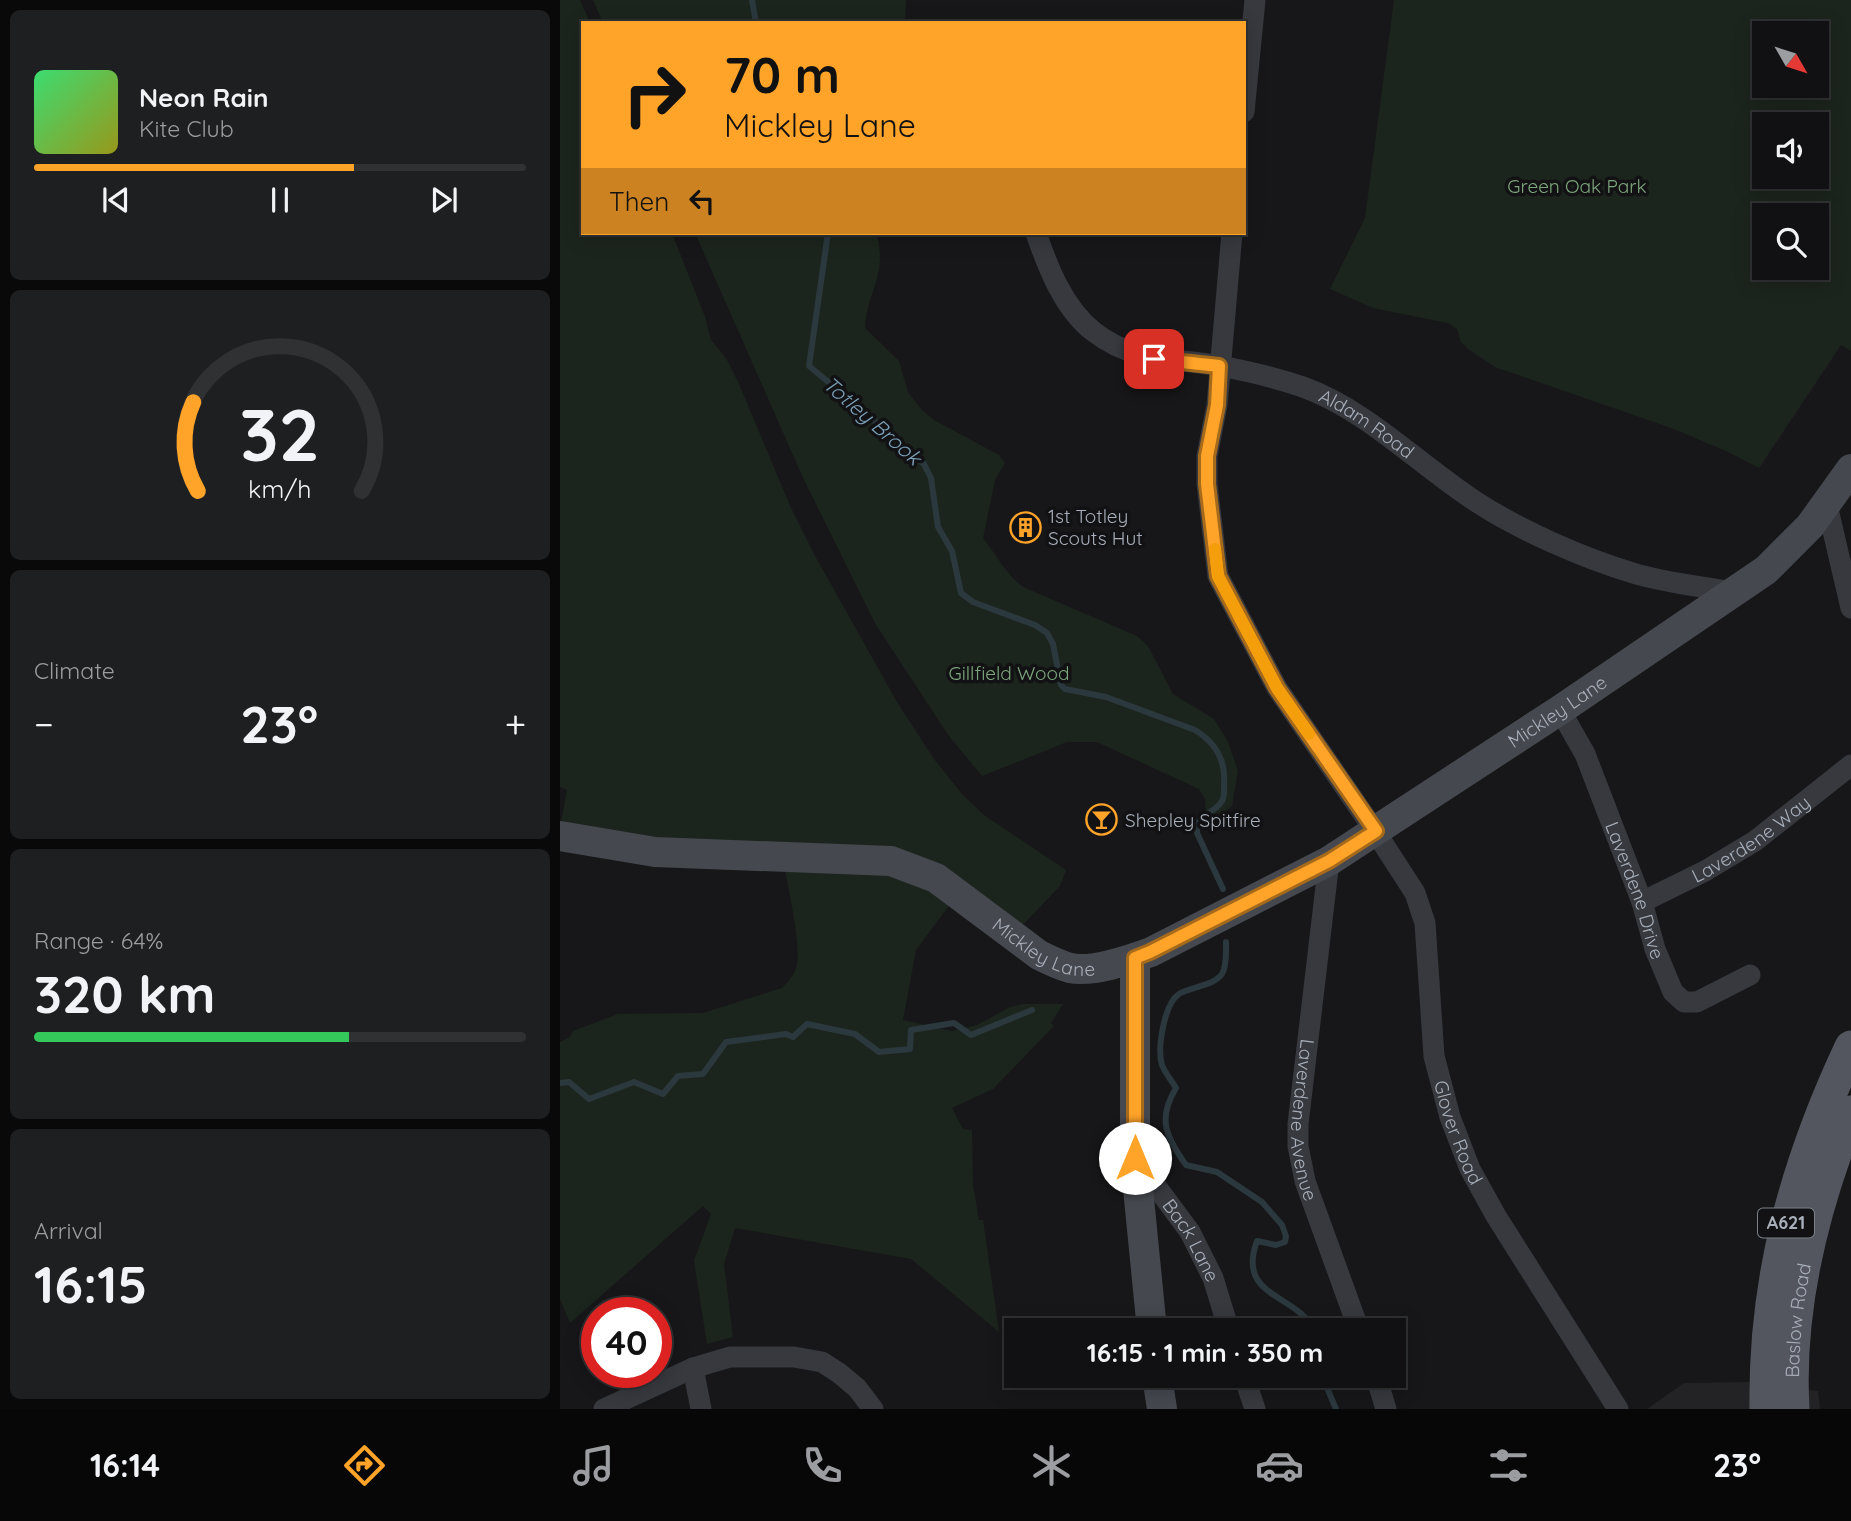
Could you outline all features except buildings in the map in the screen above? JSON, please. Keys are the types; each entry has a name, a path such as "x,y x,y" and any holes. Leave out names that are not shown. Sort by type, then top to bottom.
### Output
{"main road":[{"name":"A621","path":"1766,1409 1769,1326 1785,1229 1812,1136 1851,1047"},
{"name":"Baslow Road","path":"1793,1409 1795,1329 1807,1250 1832,1160 1851,1112"}],"street":[{"path":"1246,77 1255,0"},
{"name":"Aldam Road","path":"1037,235 1053,277 1076,313 1094,332 1133,353 1154,359 1219,366 1303,387 1345,407 1475,501 1541,538 1634,573 1732,592"},
{"name":"Glover Road","path":"1232,235 1217,405 1207,456 1207,484 1218,576 1277,688 1376,831 1415,893 1423,912 1434,1056 1450,1117 1470,1169 1496,1216 1618,1409"},
{"name":"Mickley Lane","path":"560,836 655,852 891,861 936,878 1039,956 1056,963 1085,970 1135,958 1329,861 1560,710 1766,570 1791,547 1827,505 1851,469"},
{"path":"1827,505 1846,558 1851,608"},
{"name":"Laverdene Drive","path":"1560,710 1585,754 1642,902 1655,949 1673,992 1680,1000 1697,1002 1750,975"},
{"name":"Laverdene Way","path":"1642,902 1705,871 1755,841 1851,765"},
{"name":"Laverdene Avenue","path":"1329,861 1298,1124 1298,1146 1305,1181 1356,1318"},
{"path":"1135,958 1135,1158 1151,1318"},
{"name":"Back Lane","path":"1135,1158 1190,1232 1213,1278 1225,1318"},
{"path":"604,1409 693,1368 730,1357 794,1357 822,1362 857,1388 873,1409"},
{"path":"693,1368 701,1409"},
{"path":"1159,1388 1162,1409"},
{"path":"1248,1388 1255,1409"},
{"path":"1380,1388 1386,1409"}],"shaded area":[{"path":"1748,1382 1818,1391 1820,1409 1647,1409 1684,1383"}],"green space":[{"path":"560,0 580,0 589,21 581,21 581,235 673,235 705,317 711,340 726,358 739,384 791,508 897,702 934,759 962,794 984,815 1066,870 1060,886 1018,930 975,893 912,853 894,848 674,844 560,828 567,790 560,787"},
{"path":"593,0 906,0 905,21 602,21"},
{"name":"Green Oak Park","path":"1394,0 1851,0 1851,351 1841,345 1759,468 1674,429 1495,367 1468,349 1461,342 1457,329 1448,323 1373,308 1330,289 1365,218"},
{"name":"Gillfield Wood","path":"696,235 876,235 880,260 865,328 899,361 908,392 921,409 934,420 999,455 1005,463 995,480 983,538 1007,571 1023,587 1137,636 1148,646 1173,694 1214,719 1228,742 1238,771 1232,806 1207,825 1205,799 1199,789 1097,742 1067,742 982,776 949,736 876,625 804,480"},
{"path":"784,864 894,870 951,903 916,950 903,1020 952,1031 977,1025 1010,1007 1023,1004 1063,1004 1051,1023 1054,1026 993,1089 952,1108 963,1129 972,1130 973,1185 979,1220 983,1220 999,1332 911,1259 735,1228 724,1264 733,1337 707,1344 694,1261 711,1214 703,1206 600,1297 581,1297 581,1313 570,1323 560,1299 560,1042 570,1037 573,1031 618,1014 703,1013 782,988 795,972 797,965 793,915"}],"waterway":[{"name":"Totley Brook","path":"752,0 756,21"},
{"name":"Totley Brook","path":"828,235 809,366 873,419 890,438 924,464 931,478 938,527 952,551 961,593 973,602 1035,625 1047,633 1053,644 1061,685 1065,689 1106,697 1195,730 1214,746 1223,767 1224,797 1219,806 1202,818 1197,826 1197,833 1223,889"},
{"name":"Totley Brook","path":"1226,942 1222,974 1207,984 1179,994 1169,1007 1161,1038 1161,1058 1163,1068 1176,1088 1167,1109 1166,1128 1173,1146 1186,1165 1217,1172 1262,1202 1282,1225 1285,1242 1276,1245 1257,1241 1253,1260 1255,1274 1271,1293 1306,1318"},
{"path":"560,1083 569,1082 589,1099 634,1082 663,1094 678,1076 703,1074 726,1042 786,1034 793,1037 807,1024 855,1034 879,1052 910,1049 911,1030 954,1023 971,1035 1032,1010"},
{"name":"Totley Brook","path":"1327,1388 1336,1409"}],"slow traffic":[{"path":"1215,549 1218,576 1277,688 1309,734"}],"place":[{"name":"1st Totley Scouts Hut","path":"1025,527"},
{"name":"Shepley Spitfire","path":"1102,820"}],"route":[{"path":"1135,1158 1135,958 1329,861 1376,831 1277,688 1218,576 1207,484 1207,456 1217,405 1219,366 1154,359"}]}
